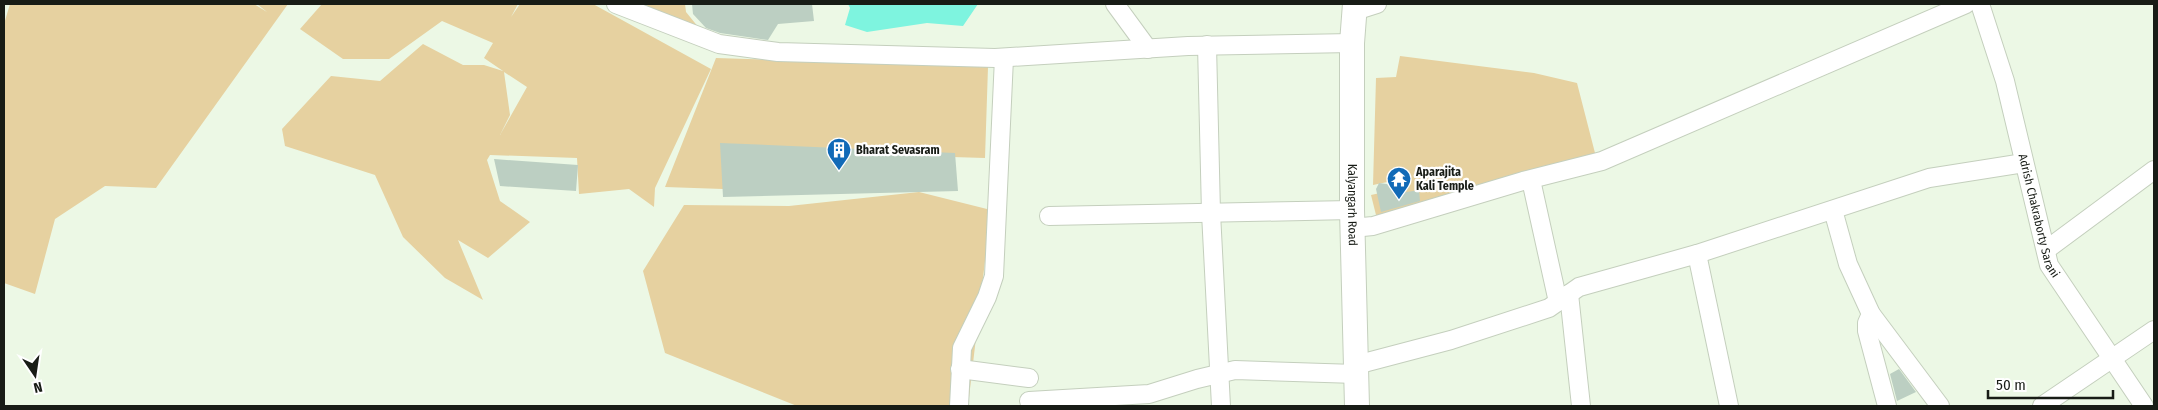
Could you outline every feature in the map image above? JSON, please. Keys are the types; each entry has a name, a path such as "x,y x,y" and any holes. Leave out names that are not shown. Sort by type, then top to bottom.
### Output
{"main road":[{"name":"Kalyangarh Road","path":"1357,406 1352,219 1352,43 1362,6"}],"street":[{"path":"616,4 719,44 758,50 851,56 1004,58 1207,46 1352,43"},
{"path":"1115,4 1148,49"},
{"path":"1049,216 1211,213 1352,219 1373,226 1602,161 1636,148 1966,4"},
{"name":"Adrish Chakraborty Sarani","path":"1980,4 2005,81 2049,265 2113,357 2144,406"},
{"path":"1207,46 1211,213 1221,406"},
{"path":"958,406 962,348 967,333 987,297 994,276 1004,58"},
{"path":"1029,401 1149,394 1236,370 1356,369 1549,308 1579,287 1696,254 1929,178 2024,163"},
{"path":"2046,250 2154,170"},
{"path":"1531,180 1563,298 1581,406"},
{"path":"1833,210 1848,264 1872,314 1940,406"},
{"path":"1696,254 1729,406"},
{"path":"1872,314 1867,323 1867,331 1887,406"},
{"path":"2042,406 2154,330"},
{"path":"960,370 1029,378"}],"shaded area":[{"path":"10,4 254,4 267,12 257,4 288,4 156,188 105,186 55,219 35,294 4,283 4,24"},
{"path":"322,4 518,4 511,17 520,4 593,4 711,69 655,188 654,207 629,189 579,194 577,158 490,155 487,160 500,201 530,222 488,258 458,240 483,300 445,278 403,237 375,175 285,146 282,129 331,76 380,81 423,44 463,65 484,65 503,71 484,58 493,43 442,21 389,59 343,59 300,29","holes":["504,72 527,87 500,135 510,115"]},
{"path":"643,4 685,4 686,12 699,28"},
{"path":"1400,56 1534,73 1577,83 1595,153 1495,181 1378,223 1371,195 1398,189 1397,180 1373,185 1376,78 1396,77"},
{"path":"716,58 988,67 985,158 725,150 723,189 665,187"},
{"path":"919,192 991,210 968,406 797,406 665,353 643,271 684,205 789,206"}],"water":[{"path":"848,4 978,4 963,26 927,23 867,32 845,25 850,8"}],"building":[{"path":"692,4 812,4 814,21 778,24 768,40 720,33 706,28 693,14"},
{"name":"Bharat Sevasram","path":"720,143 955,153 958,191 723,197"},
{"path":"494,159 578,165 576,191 500,186"},
{"name":"Aparajita Kali Temple","path":"1379,183 1394,185 1401,193 1419,190 1420,201 1381,212 1376,189"},
{"path":"1899,369 1916,392 1897,401 1890,374"}],"place":[{"name":"Bharat Sevasram","path":"839,171"},
{"name":"Aparajita Kali Temple","path":"1399,200"}]}
